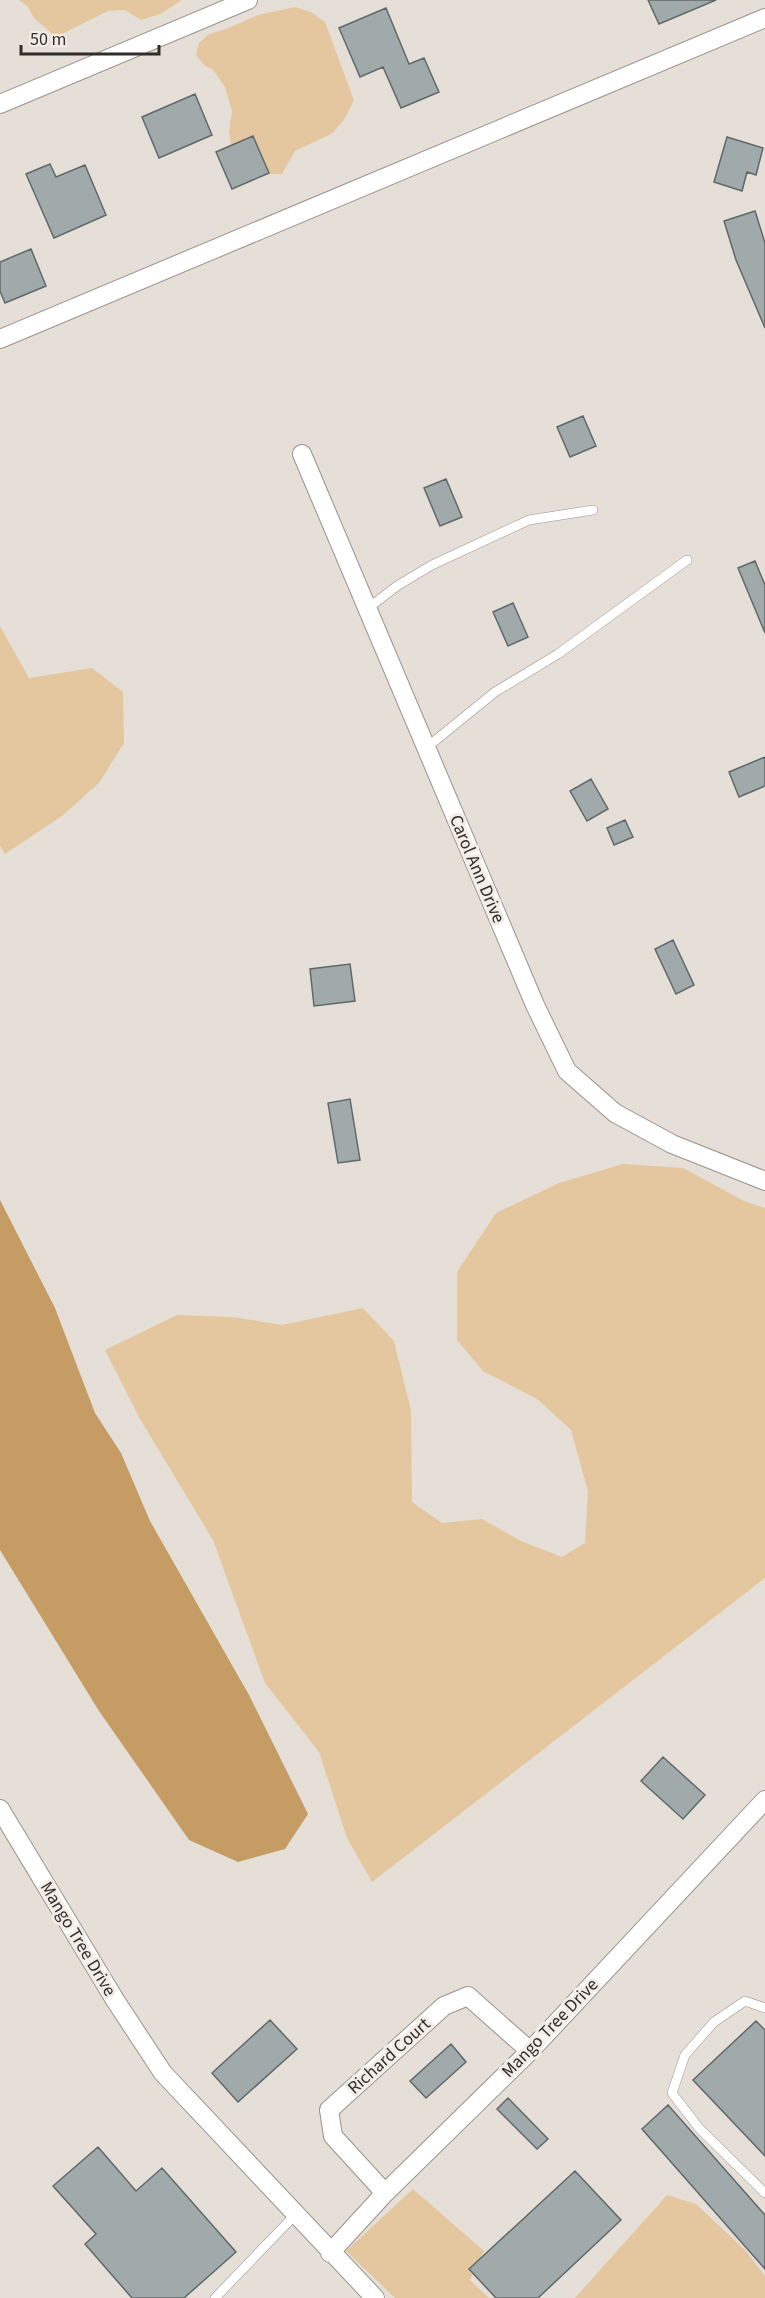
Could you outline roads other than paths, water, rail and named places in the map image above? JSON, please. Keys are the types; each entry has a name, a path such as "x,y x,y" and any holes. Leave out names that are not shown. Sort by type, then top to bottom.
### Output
{"street":[{"path":"0,104 248,0"},
{"path":"0,339 765,18"},
{"name":"Carol Ann Drive","path":"302,454 534,1005 567,1071 625,1118 672,1144 765,1181"},
{"name":"Mango Tree Drive","path":"330,2253 385,2193 530,2051 765,1800"},
{"name":"Mango Tree Drive","path":"0,1809 115,2000 163,2073 330,2253 375,2298"},
{"name":"Richard Court","path":"385,2193 333,2136 329,2110 444,2006 468,1996 530,2051"}],"lane":[{"path":"368,609 397,586 432,565 529,520 593,510"},
{"path":"426,748 495,692 558,654 687,560"},
{"path":"765,2008 745,2001 714,2022 685,2055 672,2093 699,2128 765,2193"},
{"path":"215,2298 295,2215"}]}
